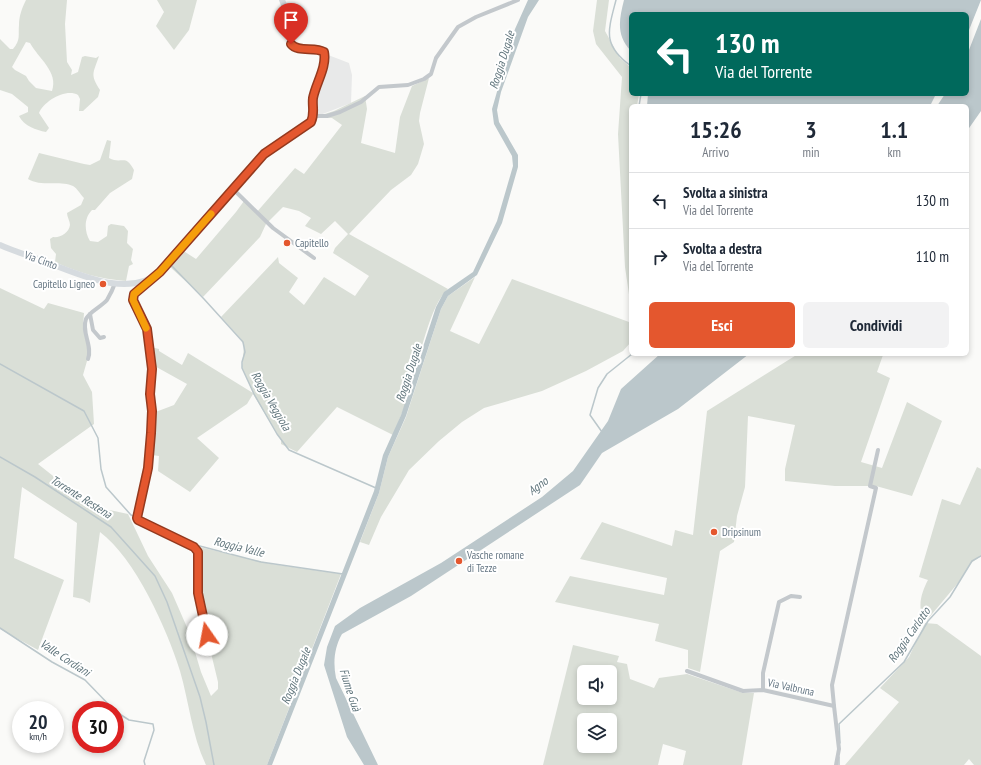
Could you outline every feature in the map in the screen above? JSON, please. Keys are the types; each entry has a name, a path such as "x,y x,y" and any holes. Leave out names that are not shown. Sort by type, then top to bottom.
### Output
{"street":[{"path":"207,635 198,593 198,552 194,547 138,520 137,518 148,468 152,411 150,394 152,369 147,329 133,300 134,294 149,283 149,280 160,272 269,149 306,126 311,122 314,116 313,101 324,62 324,52 292,46 290,43 292,25 282,0"},
{"path":"314,116 327,116 340,112 361,102 379,87 408,85 424,79 431,74 436,58 458,27 476,17 518,0"},
{"path":"233,189 273,228 314,258"},
{"name":"Via Cinto","path":"0,245 88,278 132,283 149,280"},
{"path":"88,359 90,354 85,321 90,314 106,300 115,282"},
{"path":"90,314 95,335 100,338 104,337"},
{"path":"836,765 839,749 832,685 876,488 870,486 878,450"},
{"path":"763,690 763,673 779,602 791,596 800,597"},
{"name":"Via Valbruna","path":"687,671 743,691 763,690 834,706"}],"shaded area":[{"path":"26,0 67,0 65,24 67,62 72,70 71,75 78,72 82,57 85,56 96,58 99,56 94,70 94,77 100,90 98,97 83,111 79,111 80,99 78,95 73,93 62,94 50,100 39,113 49,128 46,132 34,129 27,125 19,116 28,112 28,107 12,94 0,90 0,39 10,49 13,49 16,46 19,37 20,15","holes":["26,42 30,43 50,71 53,78 52,91 36,88 26,76 12,67"]},
{"path":"157,0 197,0 189,30 174,50 156,26 164,12"},
{"path":"528,0 539,0 528,17 501,92 497,110 499,122 518,155 518,167 502,223 477,275 448,296 441,309 406,416 388,457 379,493 272,765 267,765 374,491 383,455 401,415 436,307 444,292 473,272 497,221 513,166 512,156 494,124 492,109 515,29"},
{"path":"597,0 609,0 605,31 620,58 629,66 629,96 639,96 637,104 629,104 629,294 625,267 618,134 622,77 596,44 593,31"},
{"path":"624,0 981,0 969,30 969,12 629,12 629,49 621,33 621,14"},
{"path":"981,19 981,111 969,128 969,104 938,104 944,96 969,96 969,50"},
{"path":"323,53 349,63 352,75 351,103 315,117 311,96 323,60"},
{"path":"429,78 420,113 419,121 424,144 418,164 411,175 391,190 349,234 448,289 442,296 431,319 408,396 393,435 337,407 297,452 281,444 281,440 253,394 247,404 197,438 219,458 190,492 158,471 159,456 152,455 153,413 174,405 187,384 151,364 151,347 159,349 159,351 182,365 188,353 253,393 242,367 244,346 241,339 221,317 278,257 279,263 298,278 289,292 304,305 324,277 355,296 369,276 333,253 335,248 348,234 335,221 321,234 305,226 311,218 299,211 283,207 266,224 260,237 203,297 169,266 182,250 196,259 244,201 256,213 295,168 304,174 342,125 332,118 315,117 334,111 365,96 367,109 361,143 395,153 400,117 412,86"},
{"path":"648,96 935,96 931,104 647,104"},
{"path":"107,140 111,141 109,158 128,162 134,170 132,179 110,193 95,210 92,210 89,213 86,221 86,229 90,241 98,242 107,236 108,226 111,224 124,226 128,231 127,243 133,249 131,260 133,264 129,266 126,281 90,275 55,262 56,254 51,248 50,239 66,233 70,225 67,213 81,205 84,198 73,186 68,184 38,183 28,179 39,153 90,165 100,160"},
{"path":"475,277 450,331 479,344 512,279 629,322 629,344 623,351 586,371 542,391 484,408 462,422 439,441 409,470 381,517 369,545 360,542 379,493 388,457 406,417 441,309 448,296"},
{"path":"0,288 44,309 48,303 84,313 83,326 89,354 83,375 92,392 94,424 38,464 91,506 128,514 148,556 172,593 189,632 201,672 211,696 218,689 218,682 196,591 195,575 198,558 195,546 272,564 341,574 267,765 206,765 197,742 180,671 174,654 158,615 137,576 113,544 100,532 90,603 83,599 73,597 77,523 22,487 14,558 64,580 38,650 0,629"},
{"path":"658,356 746,356 678,409 602,453 580,485 411,596 342,634 337,645 335,656 336,678 378,765 364,765 347,737 324,665 327,647 335,626 360,608 441,563 542,497 573,471 608,421 621,389"},
{"path":"795,356 883,356 877,372 890,378 861,462 882,468 907,402 942,421 912,496 876,486 835,486 785,481 785,469 795,425 748,416 745,487 737,516 734,542 720,551 700,672 688,668 688,650 655,641 659,624 555,602 570,576 664,595 667,578 580,559 602,522 672,546 675,530 693,535 707,411"},
{"path":"977,467 981,469 981,556 971,563 958,583 927,620 921,612 920,606 922,595 928,580 919,577 942,499 960,505"},
{"path":"925,623 937,624 981,656 981,765 974,765 969,759 964,765 845,765 899,702 880,688 909,657"},
{"path":"573,645 619,656 617,662 627,664 630,679 654,688 659,678 687,674 743,693 754,693 742,765 683,765 686,751 663,744 658,765 543,765"}],"waterway":[{"path":"616,0 611,20 611,44 615,51 629,64"},
{"path":"639,104 641,96"},
{"name":"Roggia Veggiola","path":"172,266 243,342 245,352 242,368 254,394 277,434 289,450 376,488"},
{"path":"602,432 590,415 598,388 607,374 630,356"},
{"name":"Roggia Valle","path":"0,364 84,411 98,438 101,469 106,487 131,515 137,518"},
{"name":"Torrente Restena","path":"0,457 35,477 111,527 155,576 167,602 200,697 214,765"},
{"name":"Roggia Valle","path":"171,533 196,545 261,562 343,574"},
{"name":"Roggia Carlotto","path":"840,743 839,724 904,662 928,621 950,597 972,561 981,556"},
{"name":"Valle Cordiani","path":"0,628 52,662 85,680 105,701"},
{"name":"Valle Cordiani","path":"124,717 129,720 153,724 154,730 144,761 145,765"},
{"name":"Roggia Carlotto","path":"839,757 839,765"}],"slow traffic":[{"path":"146,328 133,300 134,294 149,283 149,280 160,272 211,214"}],"place":[{"name":"Capitello","path":"287,243"},
{"name":"Capitello Ligneo","path":"103,284"},
{"name":"Dripsinum","path":"714,532"},
{"name":"Vasche romane di Tezze","path":"459,561"}],"route":[{"path":"207,635 198,593 197,575 200,558 198,552 194,547 138,520 137,518 148,468 152,411 150,394 152,369 150,341 147,329 133,300 134,294 149,283 149,280 160,272 264,154 269,149 311,122 314,116 312,105 325,58 324,52 313,49 296,48 291,44"}],"water label":[{"name":"Roggia Dugale","path":"502,60"},
{"name":"Roggia Dugale","path":"409,373"},
{"name":"Agno","path":"538,486"},
{"name":"Roggia Dugale","path":"296,676"},
{"name":"Fiume Guà","path":"350,690"}]}
